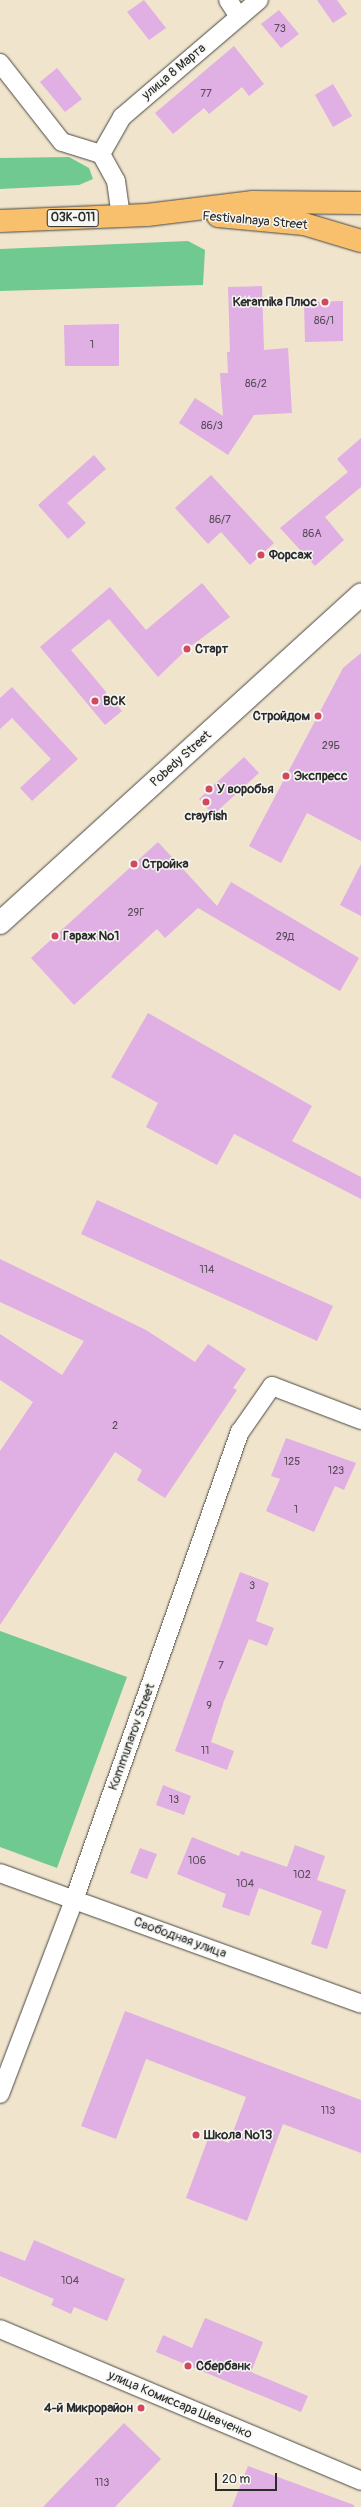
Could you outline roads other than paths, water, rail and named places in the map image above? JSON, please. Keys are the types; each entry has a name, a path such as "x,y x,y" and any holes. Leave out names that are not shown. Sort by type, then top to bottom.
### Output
{"main road":[{"name":"Festivalnaya Street","path":"0,221 121,217 253,202 361,203"},
{"name":"Festivalnaya Street","path":"147,215 225,216 304,224 361,241"}],"street":[{"path":"228,0 239,17"},
{"name":"улица 8 Марта","path":"101,154 122,117 259,0"},
{"path":"0,63 62,142 101,154 116,181 121,217"},
{"name":"Pobedy Street","path":"0,923 361,594"},
{"name":"Kommunarov Street","path":"0,2094 74,1900 240,1432 272,1386 361,1420"},
{"name":"Свободная улица","path":"0,1872 361,2004"},
{"name":"улица Комиссара Шевченко","path":"0,2329 361,2481"}],"place":[{"name":"Keramika Плюс","path":"325,302"},
{"name":"Форсаж","path":"261,555"},
{"name":"Старт","path":"187,649"},
{"name":"ВСК","path":"95,701"},
{"name":"Стройдом","path":"318,716"},
{"name":"Экспресс","path":"286,776"},
{"name":"У воробья","path":"209,789"},
{"name":"crayfish","path":"206,802"},
{"name":"Стройка","path":"134,864"},
{"name":"Гараж №1","path":"55,936"},
{"name":"Школа №13","path":"196,2135"},
{"name":"Сбербанк","path":"188,2366"},
{"name":"4-й Микрорайон","path":"141,2408"}]}
